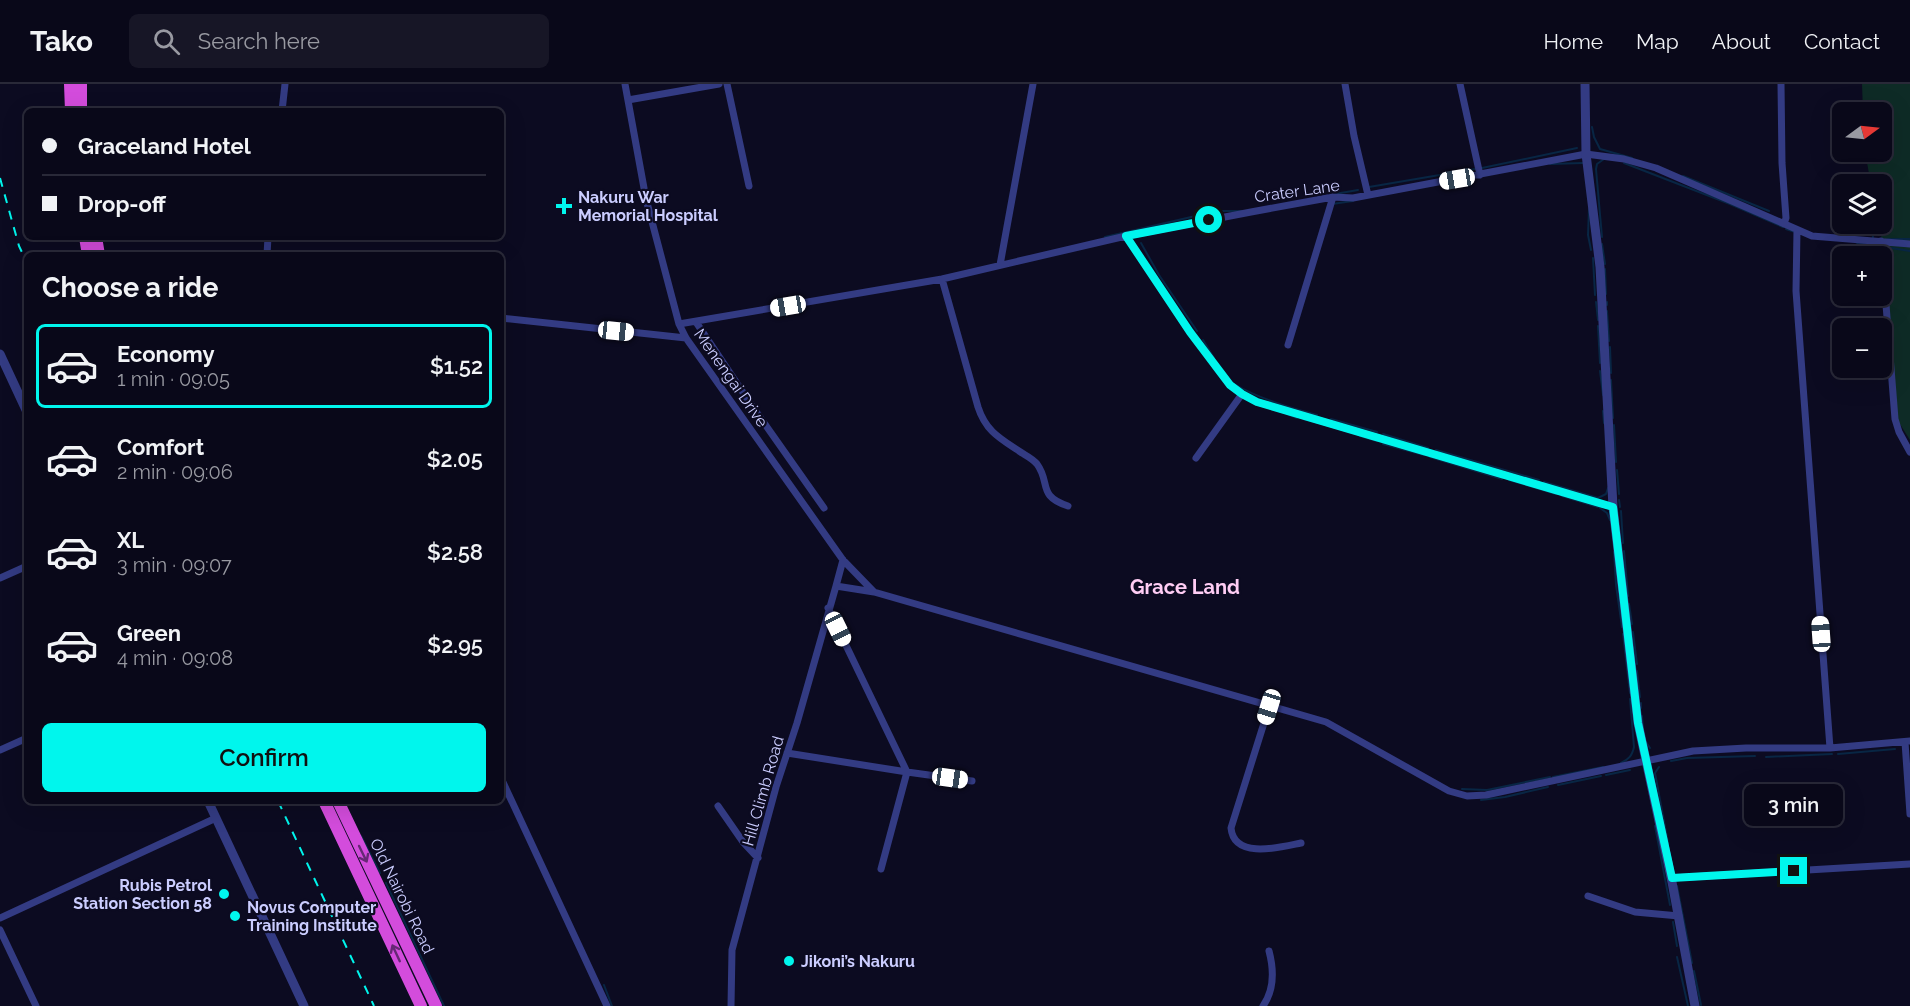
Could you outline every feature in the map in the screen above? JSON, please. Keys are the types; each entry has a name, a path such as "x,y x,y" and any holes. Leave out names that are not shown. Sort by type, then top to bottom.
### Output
{"highway":[{"path":"70,84 71,108"},
{"path":"81,84 81,108"},
{"name":"Old Nairobi Road","path":"325,804 421,1006"},
{"name":"Old Nairobi Road","path":"339,804 436,1006"}],"street":[{"path":"282,108 285,84"},
{"name":"Menengai Drive","path":"625,84 646,199 679,324 686,338 843,560 874,592"},
{"path":"628,100 719,84"},
{"path":"727,84 748,186"},
{"path":"1000,266 1033,84"},
{"path":"1345,84 1368,195"},
{"path":"1460,84 1480,175"},
{"path":"1585,84 1586,154 1600,267 1613,507 1638,723 1672,878 1695,1006"},
{"path":"1781,84 1782,163 1786,218 1784,224"},
{"name":"Crater Lane","path":"679,324 942,279 1126,236 1333,197 1353,198 1586,154 1624,159 1656,168 1812,236 1910,244"},
{"path":"1288,345 1333,197"},
{"path":"1797,230 1796,291 1830,748"},
{"path":"1126,236 1190,332 1230,385 1242,394 1257,402 1613,507"},
{"path":"1881,241 1895,419 1910,452"},
{"path":"942,279 978,406 986,426 1035,462 1052,499 1068,506"},
{"path":"504,318 686,338"},
{"path":"696,322 824,508"},
{"path":"0,354 24,406"},
{"path":"1196,458 1242,394"},
{"name":"Hill Climb Road","path":"731,1006 732,954 776,787 843,560"},
{"path":"0,578 24,567"},
{"path":"836,586 874,592 1326,722 1449,790 1467,796 1486,795 1693,751 1746,748 1830,748 1907,741 1910,814"},
{"path":"828,608 907,772 881,869"},
{"path":"1269,707 1231,828 1232,834 1239,843 1255,849 1263,850 1301,843"},
{"path":"0,750 24,739"},
{"path":"787,753 972,781"},
{"path":"504,784 607,1006"},
{"path":"209,804 303,1006"},
{"path":"718,806 743,842 758,858"},
{"path":"0,918 216,818"},
{"path":"1672,878 1910,864"},
{"path":"1588,896 1635,912 1679,916"},
{"path":"0,930 36,1006"},
{"path":"1263,1006 1268,999 1274,975 1269,951"}],"green space":[{"path":"1862,84 1910,84 1910,440 1898,421 1892,351 1892,318 1889,318 1888,306 1892,306 1892,246 1883,246 1881,234 1892,234 1892,174 1869,174 1867,162 1892,162 1892,102 1863,102"}],"waterway":[{"path":"1592,127 1600,149 1632,158"},
{"path":"1482,168 1577,148"},
{"path":"1602,237 1596,169 1597,164 1604,159"},
{"path":"1550,164 1583,163"},
{"path":"1624,163 1783,227"},
{"path":"1369,187 1475,169"},
{"path":"1683,176 1769,211"},
{"path":"1335,194 1358,190"},
{"path":"1332,204 1353,201"},
{"path":"1589,209 1588,235 1591,250"},
{"path":"1105,237 1217,211 1242,211"},
{"path":"1786,229 1795,232"},
{"path":"1873,234 1873,238"},
{"path":"1888,239 1910,239"},
{"path":"1141,243 1159,275 1197,331"},
{"path":"1857,243 1878,246"},
{"path":"1602,244 1605,264"},
{"path":"1892,248 1910,251"},
{"path":"1593,258 1595,295"},
{"path":"1605,269 1606,294"},
{"path":"1596,302 1598,320"},
{"path":"1607,311 1609,341"},
{"path":"1598,326 1600,363"},
{"path":"1203,340 1214,358"},
{"path":"1610,347 1611,373"},
{"path":"1213,368 1224,382"},
{"path":"1600,371 1603,395"},
{"path":"1611,380 1613,418"},
{"path":"1234,384 1285,406 1317,415"},
{"path":"1603,411 1604,423"},
{"path":"1287,414 1297,418"},
{"path":"1303,419 1318,423"},
{"path":"1331,419 1377,432"},
{"path":"1614,425 1616,462"},
{"path":"1383,434 1428,448"},
{"path":"1360,436 1377,441"},
{"path":"1383,444 1424,455"},
{"path":"1436,450 1539,480"},
{"path":"1430,457 1502,479"},
{"path":"1617,470 1619,494"},
{"path":"1509,480 1556,494"},
{"path":"1544,482 1598,498 1606,494 1608,488"},
{"path":"1562,496 1598,507"},
{"path":"1619,500 1620,507"},
{"path":"1600,508 1607,513 1610,520"},
{"path":"1621,511 1623,543"},
{"path":"1624,551 1628,596"},
{"path":"1614,552 1622,627"},
{"path":"1629,604 1632,624"},
{"path":"1633,632 1637,664"},
{"path":"1623,634 1630,693"},
{"path":"1637,671 1640,697"},
{"path":"1621,763 1630,757 1634,747 1630,699"},
{"path":"1641,703 1641,708"},
{"path":"1642,716 1643,728"},
{"path":"1646,742 1650,748"},
{"path":"1838,754 1895,749"},
{"path":"1766,757 1832,754"},
{"path":"1671,761 1687,758 1755,756"},
{"path":"1553,777 1603,767"},
{"path":"1659,767 1655,773 1668,843"},
{"path":"1606,775 1630,770"},
{"path":"1558,785 1601,776"},
{"path":"1462,789 1487,790 1550,777"},
{"path":"1481,800 1548,787"},
{"path":"1655,826 1670,905"},
{"path":"361,836 380,873"},
{"path":"386,883 444,1006"},
{"path":"1677,886 1692,963"},
{"path":"1673,922 1677,946"},
{"path":"1677,957 1688,1006"},
{"path":"1694,971 1701,1005"},
{"path":"604,985 612,1006"}],"railway":[{"path":"0,178 24,257"},
{"path":"279,804 374,1006"}],"place":[{"name":"Nakuru War Memorial Hospital","path":"564,206"},
{"name":"Rubis Petrol Station Section 58","path":"224,894"},
{"name":"Novus Computer Training Institute","path":"235,916"},
{"name":"Jikoni’s Nakuru","path":"789,961"}],"district":[{"name":"Grace Land","path":"1185,587"}],"route":[{"path":"1209,220 1126,236 1190,332 1230,385 1242,394 1257,402 1613,507 1638,723 1672,878 1794,871"}]}
